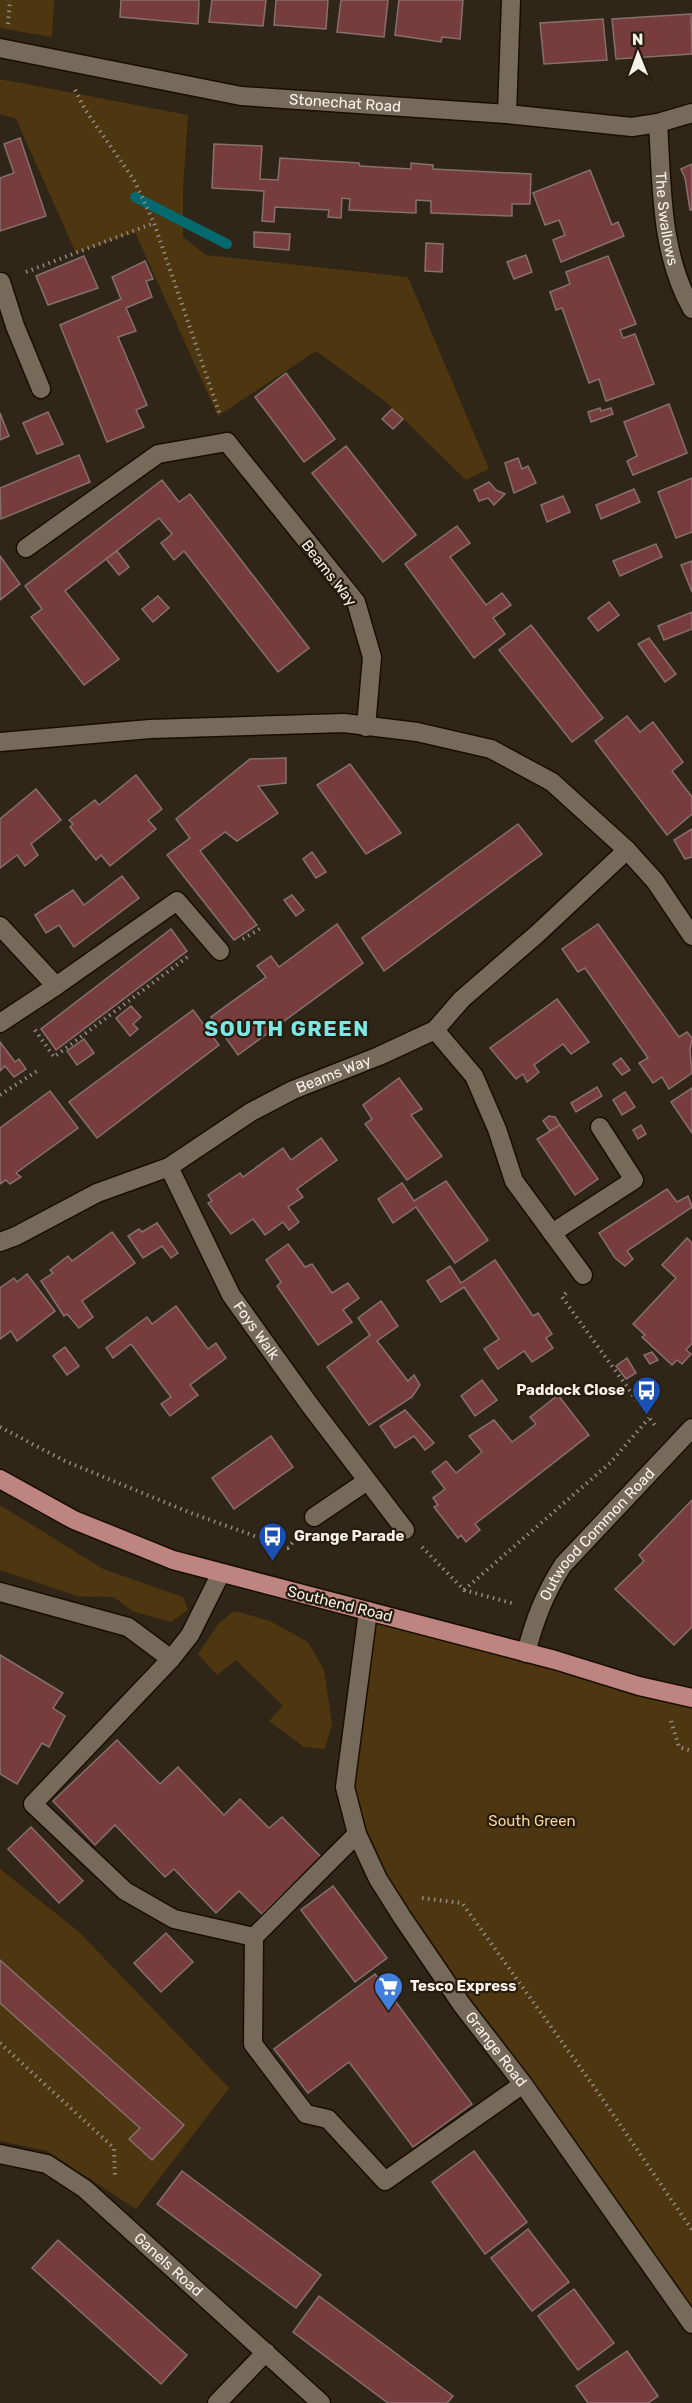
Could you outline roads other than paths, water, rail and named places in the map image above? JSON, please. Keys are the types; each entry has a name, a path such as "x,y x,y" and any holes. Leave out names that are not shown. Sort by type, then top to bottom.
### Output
{"main road":[{"name":"Southend Road","path":"0,1479 74,1520 173,1560 692,1698"}],"street":[{"path":"507,114 511,0"},
{"name":"Stonechat Road","path":"0,48 61,62 241,96 507,114 632,128 692,113"},
{"name":"The Swallows","path":"658,123 666,236 686,298 692,309"},
{"path":"1,282 8,329 41,389"},
{"name":"Beams Way","path":"26,548 158,454 227,442 356,602 372,657 366,727"},
{"path":"0,742 161,729 344,723 417,732 491,749 552,782 627,850 655,881 692,936"},
{"name":"Beams Way","path":"0,1242 16,1236 97,1193 169,1167 252,1112 292,1090 380,1056 435,1030 462,999 536,935 627,850"},
{"path":"0,1023 177,901 220,951"},
{"path":"0,926 56,986"},
{"path":"435,1030 474,1076 497,1129 514,1181 583,1275"},
{"path":"552,1233 634,1180 600,1127"},
{"name":"Foys Walk","path":"169,1167 231,1295 366,1481 405,1530"},
{"name":"Outwood Common Road","path":"526,1653 538,1611 548,1588 563,1565 692,1428"},
{"path":"315,1517 366,1481"},
{"path":"221,1573 190,1635 171,1659 33,1804 125,1891 174,1919 254,1937"},
{"path":"0,1592 128,1627 171,1659"},
{"name":"Grange Road","path":"368,1611 345,1787 357,1834 386,1893 462,2005 523,2084 692,2324"},
{"path":"357,1834 254,1937 253,2044 306,2114 328,2119 385,2181 523,2084"},
{"name":"Ganels Road","path":"0,2154 46,2164 85,2189 321,2403"},
{"path":"217,2403 266,2352"}],"waterway":[{"path":"135,197 227,244"}],"place":[{"name":"Paddock Close","path":"646,1416"},
{"name":"Grange Parade","path":"273,1562"},
{"name":"Tesco Express","path":"389,2012"}],"district":[{"name":"SOUTH GREEN","path":"287,1029"}],"park label":[{"name":"South Green","path":"532,1821"}]}
